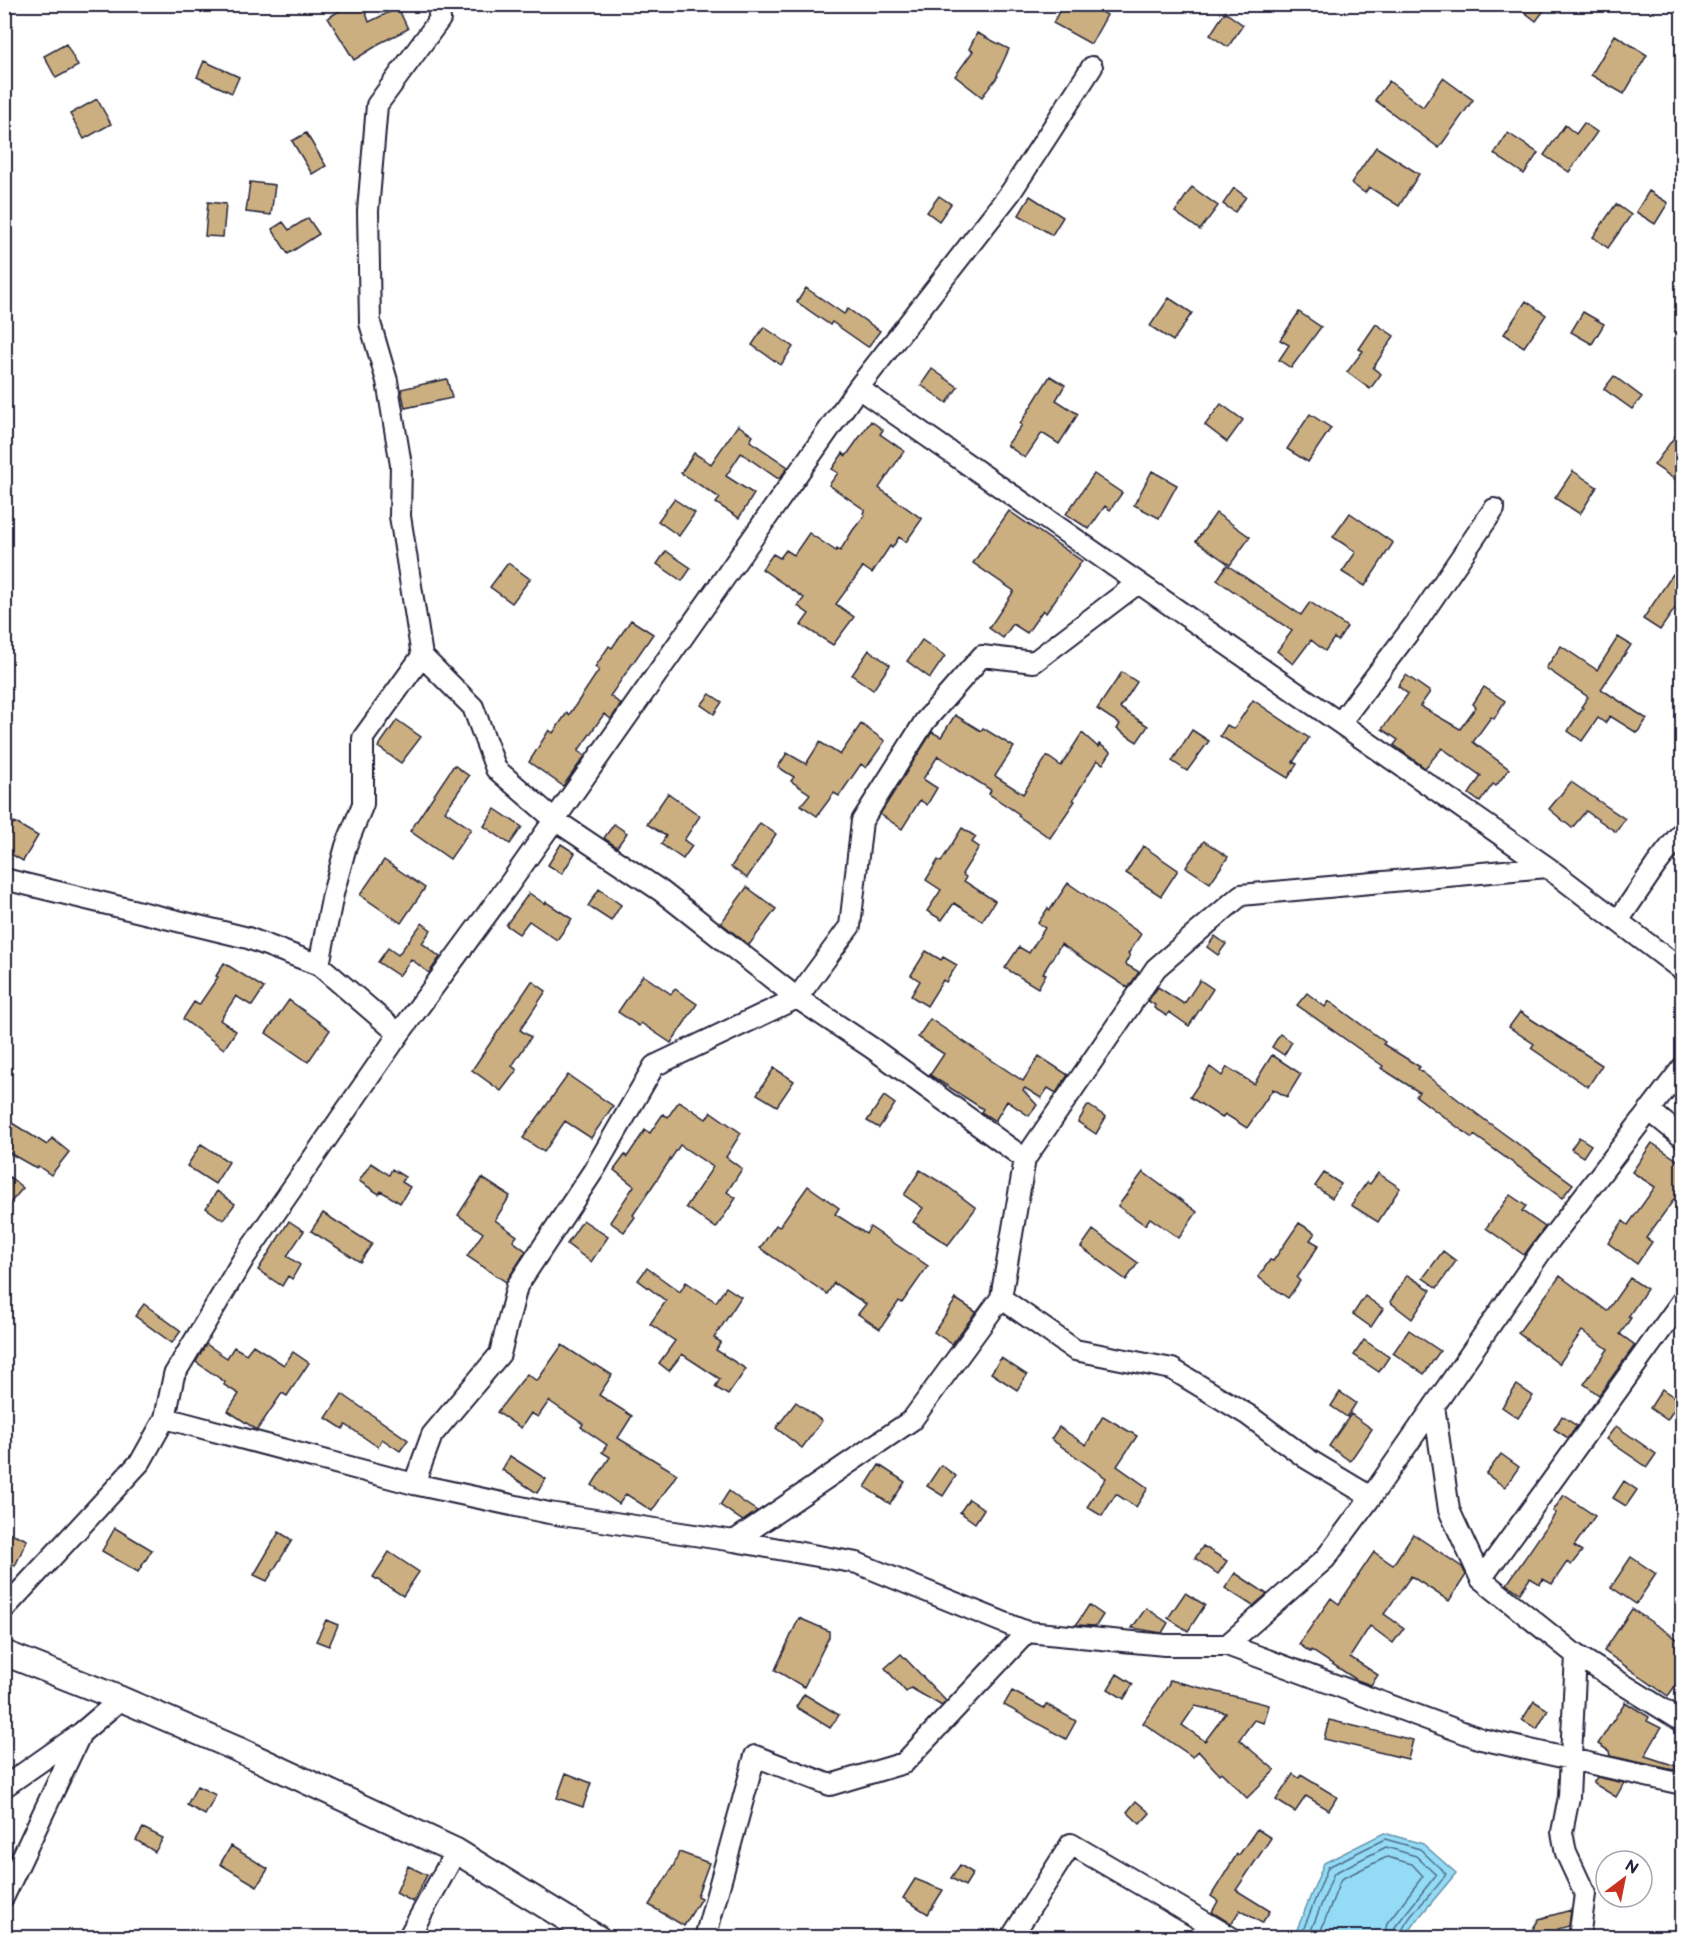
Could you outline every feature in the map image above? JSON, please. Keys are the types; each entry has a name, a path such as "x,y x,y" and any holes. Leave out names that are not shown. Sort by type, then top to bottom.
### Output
{"main road":[{"path":"4,1653 121,1699 237,1749 456,1851 587,1935"}],"street":[{"path":"437,4 440,19 377,105 368,211 370,323 387,381 401,465 400,516 422,656 473,707 496,769 555,820 662,891 797,998 872,1048 1024,1159"},
{"path":"4,1609 141,1461 165,1418 174,1376 244,1258 399,1034 555,820 858,388 1011,192 1092,67"},
{"path":"858,388 1547,867 1683,970"},
{"path":"1340,723 1418,620 1494,509"},
{"path":"414,1484 432,1435 500,1354 517,1286 594,1170 654,1066 797,998 850,926 862,821 925,721 982,656 1034,662 1138,583"},
{"path":"319,965 333,894 346,846 363,804 363,738 422,656"},
{"path":"1618,921 1656,865 1683,832"},
{"path":"734,1541 912,1420 1001,1298 1024,1159 1156,968 1241,895 1547,867"},
{"path":"4,879 248,938 319,965 399,1034"},
{"path":"1227,1645 1325,1559 1371,1497 1543,1249 1683,1068"},
{"path":"1649,1110 1683,1137"},
{"path":"1001,1298 1075,1350 1172,1369 1248,1415 1306,1458 1371,1497"},
{"path":"1481,1579 1683,1301"},
{"path":"1434,1406 1449,1509 1481,1579 1576,1655 1683,1721"},
{"path":"165,1418 414,1484 549,1513 734,1541 858,1563 1028,1632 1165,1645 1227,1645 1481,1739 1683,1784"},
{"path":"705,1938 755,1756 830,1785 904,1763 1028,1632"},
{"path":"1576,1655 1569,1797 1562,1832 1566,1853 1585,1894 1579,1938"},
{"path":"4,1787 81,1733 121,1699"},
{"path":"4,1896 81,1733"},
{"path":"1011,1938 1071,1845 1232,1938"},
{"path":"408,1938 456,1851"}],"water":[{"path":"1384,1833 1423,1844 1456,1873 1405,1937 1294,1937 1324,1863"}],"building":[{"path":"350,4 363,4 369,22 398,8 408,29 378,44 354,60 328,18"},
{"path":"1063,4 1088,4 1107,15 1091,44 1053,23"},
{"path":"1514,4 1549,4 1536,21"},
{"path":"1225,12 1243,25 1228,47 1210,35"},
{"path":"977,33 1009,49 998,76 982,97 955,76 973,51 969,49"},
{"path":"1615,35 1647,55 1624,94 1591,75"},
{"path":"66,44 78,66 56,78 44,56"},
{"path":"204,61 239,77 232,93 197,77"},
{"path":"1443,78 1473,100 1439,148 1375,100 1389,81 1423,107"},
{"path":"97,99 111,124 84,139 70,114"},
{"path":"1584,123 1597,132 1569,172 1544,155 1565,125 1576,134"},
{"path":"306,133 326,166 312,174 292,141"},
{"path":"1508,133 1538,153 1524,174 1494,154"},
{"path":"1376,147 1419,174 1399,206 1369,187 1365,193 1351,183"},
{"path":"250,182 275,185 271,215 246,212"},
{"path":"1192,187 1218,206 1200,230 1175,212"},
{"path":"1234,188 1246,197 1235,212 1223,204"},
{"path":"1649,191 1668,203 1655,224 1636,212"},
{"path":"939,196 951,204 939,221 927,212"},
{"path":"1030,196 1063,217 1052,235 1019,215"},
{"path":"208,202 226,204 223,237 205,236"},
{"path":"1616,204 1631,215 1608,248 1593,237"},
{"path":"308,218 319,234 288,254 272,229 283,222 289,230"},
{"path":"806,288 844,314 848,309 880,331 868,347 832,322 830,325 797,302"},
{"path":"1169,298 1192,313 1173,341 1150,326"},
{"path":"1526,301 1546,315 1524,347 1504,334"},
{"path":"1299,312 1321,327 1291,368 1279,360 1289,345 1280,340"},
{"path":"1583,312 1604,324 1592,344 1571,332"},
{"path":"1376,324 1394,336 1373,368 1381,374 1370,389 1347,372 1363,351 1359,349"},
{"path":"764,327 793,347 781,365 752,345"},
{"path":"932,369 958,387 947,403 921,385"},
{"path":"1050,376 1065,385 1056,400 1078,414 1059,444 1042,433 1025,458 1007,445 1022,425 1020,424"},
{"path":"1614,376 1642,397 1632,409 1604,389"},
{"path":"447,379 452,398 405,408 401,389"},
{"path":"1221,404 1243,420 1227,442 1205,425"},
{"path":"1310,414 1331,428 1308,462 1287,449"},
{"path":"871,421 883,430 880,434 904,451 879,488 922,519 906,542 899,537 892,548 890,546 872,573 863,567 836,604 854,617 833,645 801,625 809,614 798,606 804,598 762,569 773,554 780,558 786,550 794,555 809,533 836,551 837,549 840,551 865,515 863,513 865,510 829,485 838,473 832,469 843,453 846,456"},
{"path":"738,425 753,436 750,441 788,467 780,478 777,478 741,453 726,476 754,494 739,518 716,503 720,498 681,473 694,453 711,464"},
{"path":"1683,425 1683,485 1654,465"},
{"path":"1152,471 1177,485 1159,518 1134,505"},
{"path":"1573,471 1597,487 1580,514 1555,498"},
{"path":"1094,474 1122,493 1110,510 1105,506 1089,529 1066,514"},
{"path":"674,499 695,513 679,536 658,521"},
{"path":"1009,511 1082,561 1046,613 1043,610 1027,633 1013,624 1003,638 989,628 1014,591 973,563"},
{"path":"1216,513 1250,537 1230,565 1196,541"},
{"path":"1350,513 1393,543 1365,586 1342,572 1356,552 1333,537"},
{"path":"666,551 691,568 682,581 657,564"},
{"path":"508,563 530,579 512,603 490,587"},
{"path":"1227,565 1301,615 1310,602 1347,627 1338,641 1334,638 1325,651 1311,640 1293,664 1277,651 1292,631 1217,580"},
{"path":"1673,574 1683,581 1683,597 1660,630 1643,619"},
{"path":"631,620 653,634 610,696 621,704 611,719 604,714 578,751 585,756 563,786 529,762 549,730 553,733 567,713 569,715 599,670 595,667 609,646 612,648"},
{"path":"1618,637 1631,645 1601,689 1647,719 1637,733 1610,716 1605,723 1598,718 1582,741 1568,731 1588,697 1546,668 1561,646 1597,670"},
{"path":"922,640 945,656 930,678 907,661"},
{"path":"869,650 890,665 873,690 852,675"},
{"path":"1122,672 1137,682 1120,708 1148,726 1137,742 1117,729 1120,724 1097,709"},
{"path":"1406,675 1430,692 1420,706 1460,729 1476,707 1473,704 1484,687 1505,701 1494,719 1491,717 1473,742 1509,769 1496,786 1493,784 1480,802 1469,794 1481,776 1442,748 1425,768 1394,745 1398,740 1382,729 1408,694 1398,686"},
{"path":"710,694 722,702 714,714 701,705"},
{"path":"1253,700 1309,738 1293,762 1297,764 1288,778 1220,736 1227,725 1234,729"},
{"path":"955,715 981,731 983,728 1014,747 995,776 1023,794 1047,756 1061,766 1082,733 1098,747 1099,744 1111,752 1103,764 1097,760 1073,800 1075,801 1050,838 989,794 991,790 938,756 923,779 937,788 927,805 920,800 902,829 880,814 932,732 941,737"},
{"path":"397,720 421,737 401,763 378,747"},
{"path":"861,724 885,741 866,768 861,764 839,796 834,793 817,816 801,805 810,794 791,781 794,777 778,767 787,753 806,764 820,742 840,755"},
{"path":"1192,730 1209,741 1187,771 1172,761"},
{"path":"454,765 469,776 445,811 471,829 450,859 410,831"},
{"path":"1571,782 1625,819 1616,832 1586,811 1572,828 1549,809"},
{"path":"668,793 700,816 684,840 692,846 683,859 661,844 666,836 647,824"},
{"path":"495,809 522,827 510,844 484,826"},
{"path":"14,822 38,836 23,861 4,850 4,839"},
{"path":"760,823 776,834 747,878 731,867"},
{"path":"614,824 627,833 617,847 604,838"},
{"path":"962,828 976,837 972,842 979,847 962,874 966,877 964,881 995,901 982,921 954,903 942,920 927,911 941,890 926,880 938,860 941,862"},
{"path":"1204,841 1228,857 1210,883 1186,867"},
{"path":"561,844 575,853 562,874 548,865"},
{"path":"1143,846 1178,870 1161,896 1126,873"},
{"path":"384,860 425,888 401,923 360,895"},
{"path":"1068,883 1141,934 1128,954 1130,955 1125,964 1139,972 1128,988 1061,944 1043,973 1046,974 1038,988 1005,968 1019,947 1029,953 1045,928 1038,923"},
{"path":"747,887 776,909 749,945 721,923"},
{"path":"599,889 621,905 611,921 588,906"},
{"path":"529,893 572,919 557,940 529,921 519,934 506,925"},
{"path":"422,923 431,930 422,943 440,957 429,973 411,959 399,976 378,962 388,948 398,955"},
{"path":"1215,936 1226,944 1218,955 1207,947"},
{"path":"926,951 941,960 943,957 957,965 946,982 943,980 927,1006 911,996 920,981 911,975"},
{"path":"224,963 264,988 252,1006 236,996 220,1020 236,1031 224,1049 183,1019 194,1002 199,1005 218,977 216,976"},
{"path":"643,975 671,994 675,989 697,1004 671,1043 641,1023 639,1026 618,1012"},
{"path":"1200,980 1213,989 1189,1026 1169,1012 1167,1016 1148,1001 1158,987 1184,1004"},
{"path":"532,981 546,991 520,1030 531,1037 512,1066 517,1070 501,1091 472,1070"},
{"path":"1307,993 1325,1007 1329,1001 1385,1042 1383,1044 1420,1067 1418,1069 1573,1184 1562,1198 1474,1135 1472,1138 1416,1096 1419,1092 1381,1068 1383,1066 1297,1005"},
{"path":"289,1000 330,1030 308,1062 266,1033"},
{"path":"1520,1012 1602,1065 1588,1087 1531,1048 1534,1044 1509,1027"},
{"path":"930,1019 1023,1081 1039,1056 1068,1075 1056,1093 1048,1088 1041,1098 1025,1088 1023,1090 1037,1105 1029,1116 1007,1101 995,1121 981,1112 983,1109 930,1075 944,1054 918,1037"},
{"path":"1280,1034 1292,1042 1284,1055 1272,1047"},
{"path":"1272,1055 1301,1074 1287,1097 1273,1089 1247,1128 1225,1114 1222,1118 1190,1097 1210,1067 1222,1076 1227,1067 1254,1084"},
{"path":"774,1068 794,1081 777,1106 757,1094"},
{"path":"568,1075 613,1106 591,1138 565,1121 544,1152 523,1138"},
{"path":"884,1096 895,1104 879,1128 867,1121"},
{"path":"679,1101 706,1119 711,1112 741,1133 726,1157 742,1169 727,1192 736,1198 716,1228 686,1207 713,1167 680,1145 624,1232 610,1222 634,1186 614,1170 625,1155 627,1157 645,1130 650,1133 663,1114 668,1117"},
{"path":"1088,1105 1106,1117 1096,1134 1078,1122"},
{"path":"4,1118 47,1145 52,1138 69,1152 51,1175 38,1166 36,1168 4,1150"},
{"path":"1579,1137 1591,1145 1583,1157 1571,1149"},
{"path":"1652,1143 1683,1164 1683,1187 1646,1238 1652,1242 1637,1264 1608,1243 1623,1221 1628,1225 1655,1187 1632,1172"},
{"path":"201,1144 229,1162 215,1184 187,1166"},
{"path":"371,1163 389,1175 392,1169 405,1177 402,1182 410,1187 400,1203 381,1191 379,1194 359,1181"},
{"path":"920,1170 947,1186 976,1208 948,1245 913,1222 923,1208 904,1195"},
{"path":"1143,1172 1197,1212 1179,1238 1150,1218 1145,1225 1118,1206"},
{"path":"1324,1173 1341,1184 1332,1198 1315,1186"},
{"path":"1378,1173 1400,1188 1378,1222 1351,1205 1367,1182 1370,1184"},
{"path":"10,1177 23,1188 4,1210 4,1184"},
{"path":"482,1178 510,1196 495,1220 517,1236 513,1241 526,1251 506,1282 467,1256 483,1233 458,1215"},
{"path":"808,1186 839,1208 835,1214 866,1234 870,1227 928,1266 902,1303 899,1301 880,1329 858,1314 866,1304 834,1283 827,1294 760,1248 776,1225 779,1227"},
{"path":"217,1191 235,1204 223,1220 206,1208"},
{"path":"1510,1195 1526,1206 1522,1211 1545,1227 1524,1255 1486,1228"},
{"path":"323,1213 372,1244 360,1262 311,1231"},
{"path":"583,1220 608,1237 591,1262 567,1244"},
{"path":"289,1221 304,1231 287,1256 300,1265 292,1279 288,1276 282,1286 258,1270"},
{"path":"1299,1223 1315,1233 1310,1240 1319,1245 1297,1278 1300,1281 1288,1298 1258,1277 1270,1260 1273,1261"},
{"path":"1093,1230 1138,1263 1126,1280 1081,1247"},
{"path":"1443,1251 1456,1261 1437,1288 1423,1278"},
{"path":"647,1268 680,1292 686,1282 716,1302 726,1287 741,1297 714,1338 721,1342 716,1350 746,1369 728,1395 715,1387 720,1379 682,1354 669,1371 659,1363 675,1341 650,1324 666,1301 638,1280"},
{"path":"1407,1275 1431,1290 1412,1319 1390,1302"},
{"path":"1560,1276 1607,1311 1630,1278 1647,1289 1628,1317 1631,1318 1620,1334 1635,1345 1599,1395 1584,1384 1608,1349 1582,1331 1559,1364 1518,1333"},
{"path":"1365,1296 1383,1309 1371,1327 1353,1314"},
{"path":"956,1299 976,1312 952,1344 934,1332"},
{"path":"144,1304 181,1331 172,1343 135,1316"},
{"path":"1409,1330 1440,1351 1424,1374 1393,1353"},
{"path":"1364,1340 1389,1357 1379,1372 1354,1355"},
{"path":"206,1344 227,1358 234,1347 246,1354 253,1345 284,1365 293,1352 309,1363 287,1396 282,1393 257,1430 228,1411 239,1394 196,1362"},
{"path":"562,1345 612,1375 599,1395 632,1416 618,1438 677,1474 652,1511 626,1494 619,1504 592,1485 610,1457 602,1452 607,1445 581,1427 583,1424 549,1401 538,1417 531,1413 521,1428 497,1412 527,1374 537,1381"},
{"path":"1001,1358 1027,1375 1017,1390 991,1373"},
{"path":"1517,1385 1533,1396 1518,1418 1502,1407"},
{"path":"1662,1389 1680,1401 1667,1420 1650,1408"},
{"path":"1340,1392 1356,1403 1347,1417 1331,1406"},
{"path":"342,1394 408,1440 400,1451 382,1439 378,1447 346,1425 343,1429 326,1418"},
{"path":"796,1402 822,1421 802,1448 776,1428"},
{"path":"1351,1414 1372,1429 1350,1461 1329,1446"},
{"path":"1103,1416 1137,1436 1117,1466 1148,1488 1136,1507 1116,1494 1102,1516 1087,1507 1106,1478 1051,1439 1059,1427 1086,1445"},
{"path":"1562,1416 1577,1426 1568,1438 1554,1429"},
{"path":"1616,1426 1656,1454 1647,1467 1606,1439"},
{"path":"1501,1454 1519,1467 1505,1487 1486,1474"},
{"path":"510,1456 546,1479 537,1493 502,1470"},
{"path":"879,1465 905,1482 890,1504 865,1487"},
{"path":"941,1465 956,1476 943,1496 927,1486"},
{"path":"1624,1481 1637,1490 1626,1506 1613,1498"},
{"path":"729,1491 757,1511 743,1521 720,1505"},
{"path":"1564,1495 1595,1516 1574,1546 1582,1551 1571,1565 1567,1562 1552,1584 1543,1579 1540,1584 1530,1578 1520,1593 1507,1584 1556,1513 1553,1511"},
{"path":"969,1499 984,1509 975,1523 960,1512"},
{"path":"115,1528 152,1550 138,1572 102,1551"},
{"path":"4,1530 27,1540 15,1566 4,1561"},
{"path":"279,1532 292,1540 267,1581 254,1575"},
{"path":"1413,1534 1462,1567 1466,1575 1449,1601 1411,1576 1384,1614 1404,1628 1393,1643 1370,1626 1350,1657 1378,1675 1371,1685 1357,1680 1299,1644 1331,1598 1339,1604 1374,1552 1393,1565"},
{"path":"1203,1546 1227,1561 1218,1574 1195,1558"},
{"path":"389,1552 419,1572 403,1596 373,1577"},
{"path":"1631,1557 1656,1574 1636,1604 1611,1587"},
{"path":"1235,1573 1267,1594 1253,1606 1225,1588"},
{"path":"1185,1593 1205,1605 1188,1631 1168,1618"},
{"path":"1089,1605 1103,1615 1096,1626 1076,1625"},
{"path":"1146,1608 1168,1623 1162,1633 1132,1628"},
{"path":"1632,1609 1683,1643 1683,1675 1668,1696 1604,1651"},
{"path":"799,1618 829,1631 829,1637 804,1687 775,1670"},
{"path":"326,1620 338,1625 329,1646 316,1641"},
{"path":"901,1654 946,1701 942,1706 911,1688 906,1692 885,1668"},
{"path":"1117,1674 1133,1684 1124,1699 1108,1689"},
{"path":"1170,1680 1269,1705 1264,1723 1254,1720 1239,1740 1275,1770 1247,1798 1221,1772 1219,1774 1198,1751 1193,1757 1143,1723","holes":["1195,1706 1226,1713 1205,1741 1182,1725"]},
{"path":"1012,1691 1044,1708 1046,1704 1076,1721 1066,1739 1004,1705"},
{"path":"804,1694 839,1715 830,1728 796,1707"},
{"path":"1534,1701 1548,1710 1537,1729 1522,1720"},
{"path":"1625,1702 1649,1717 1647,1721 1661,1728 1645,1756 1676,1766 1674,1770 1610,1756 1609,1751 1598,1744"},
{"path":"1329,1720 1413,1740 1408,1759 1324,1739"},
{"path":"566,1773 591,1783 583,1807 557,1798"},
{"path":"1293,1774 1299,1778 1301,1775 1337,1797 1329,1810 1306,1796 1295,1812 1276,1800"},
{"path":"1597,1777 1624,1783 1616,1797 1593,1783"},
{"path":"197,1786 216,1795 205,1815 187,1805"},
{"path":"1136,1801 1150,1813 1140,1824 1127,1812"},
{"path":"143,1828 163,1838 155,1852 136,1840"},
{"path":"1257,1829 1271,1838 1236,1890 1270,1911 1262,1923 1240,1910 1231,1924 1212,1912 1218,1901 1211,1896 1237,1854 1239,1855"},
{"path":"231,1846 268,1869 257,1886 220,1864"},
{"path":"679,1852 709,1863 697,1896 701,1898 684,1926 649,1905 674,1865"},
{"path":"960,1865 973,1873 965,1886 951,1878"},
{"path":"408,1866 427,1875 413,1902 396,1893"},
{"path":"915,1879 943,1890 928,1914 903,1898"},
{"path":"1571,1910 1569,1926 1558,1929 1558,1938 1527,1938 1539,1919"}]}
